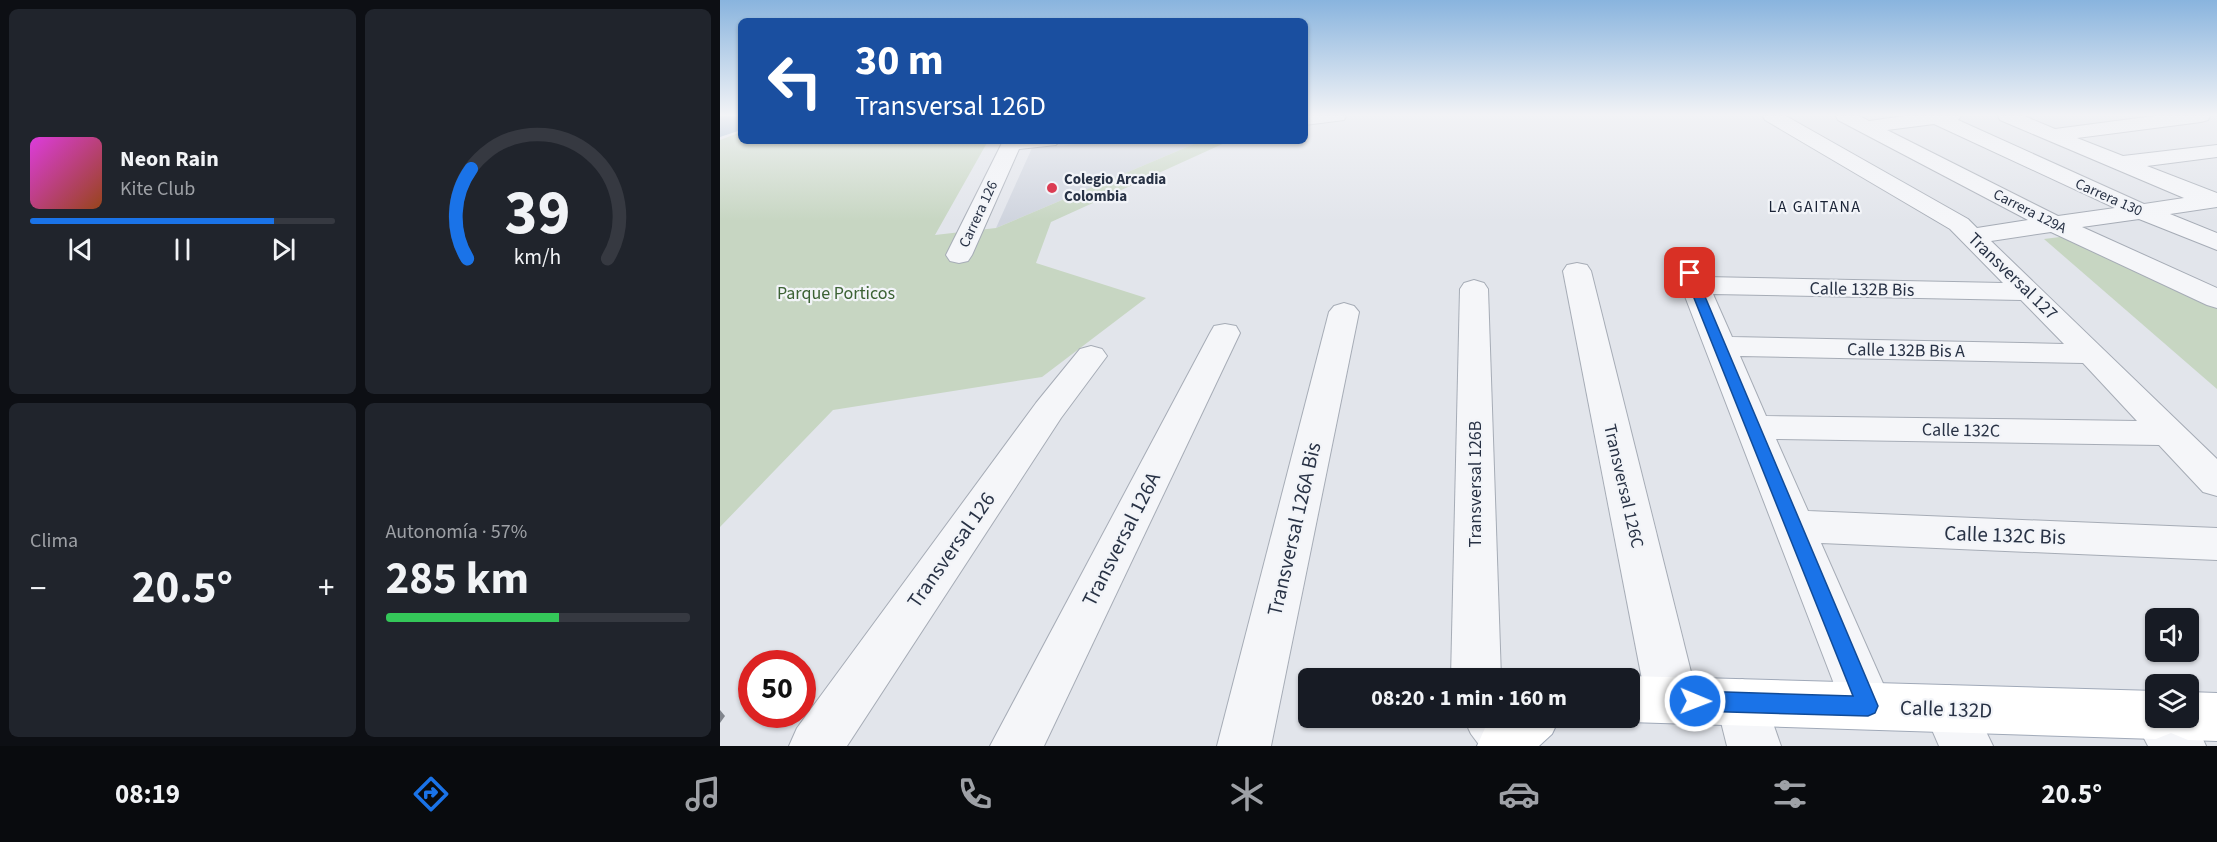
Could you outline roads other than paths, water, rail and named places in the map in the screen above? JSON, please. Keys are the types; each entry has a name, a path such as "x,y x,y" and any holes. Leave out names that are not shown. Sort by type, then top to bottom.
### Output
{"main road":[{"name":"Calle 132D","path":"1651,700 1748,724 1868,706 1957,728 2145,717"},
{"path":"2199,716 2217,717"}],"street":[{"name":"Carrera 126","path":"959,255 1008,151"},
{"name":"Transversal 127","path":"1833,151 1948,217 1973,236 2217,482"},
{"name":"Carrera 129A","path":"1912,151 2054,224 2217,299"},
{"name":"Carrera 130","path":"2015,151 2140,211 2217,242"},
{"path":"2091,151 2215,201"},
{"path":"2120,163 2217,151"},
{"path":"1973,236 2215,201"},
{"name":"Transversal 126C","path":"1576,272 1651,700"},
{"name":"Calle 132B Bis","path":"1720,346 1692,279 2029,292"},
{"name":"Transversal 126B","path":"1474,289 1476,668"},
{"name":"Transversal 126A Bis","path":"1244,746 1344,312"},
{"name":"Transversal 126A","path":"1017,746 1225,333"},
{"path":"1720,346 1868,706"},
{"name":"Calle 132B Bis A","path":"1720,346 2092,354"},
{"name":"Transversal 126","path":"816,746 1047,411 1090,356"},
{"name":"Calle 132C","path":"1752,427 2169,433"},
{"name":"Calle 132C Bis","path":"1793,526 2217,544"},
{"path":"2166,728 2179,746"}],"place":[{"name":"Colegio Arcadia Colombia","path":"1052,188"}],"district":[{"name":"LA GAITANA","path":"1815,206"}],"park label":[{"name":"Parque Porticos","path":"836,293"}]}
